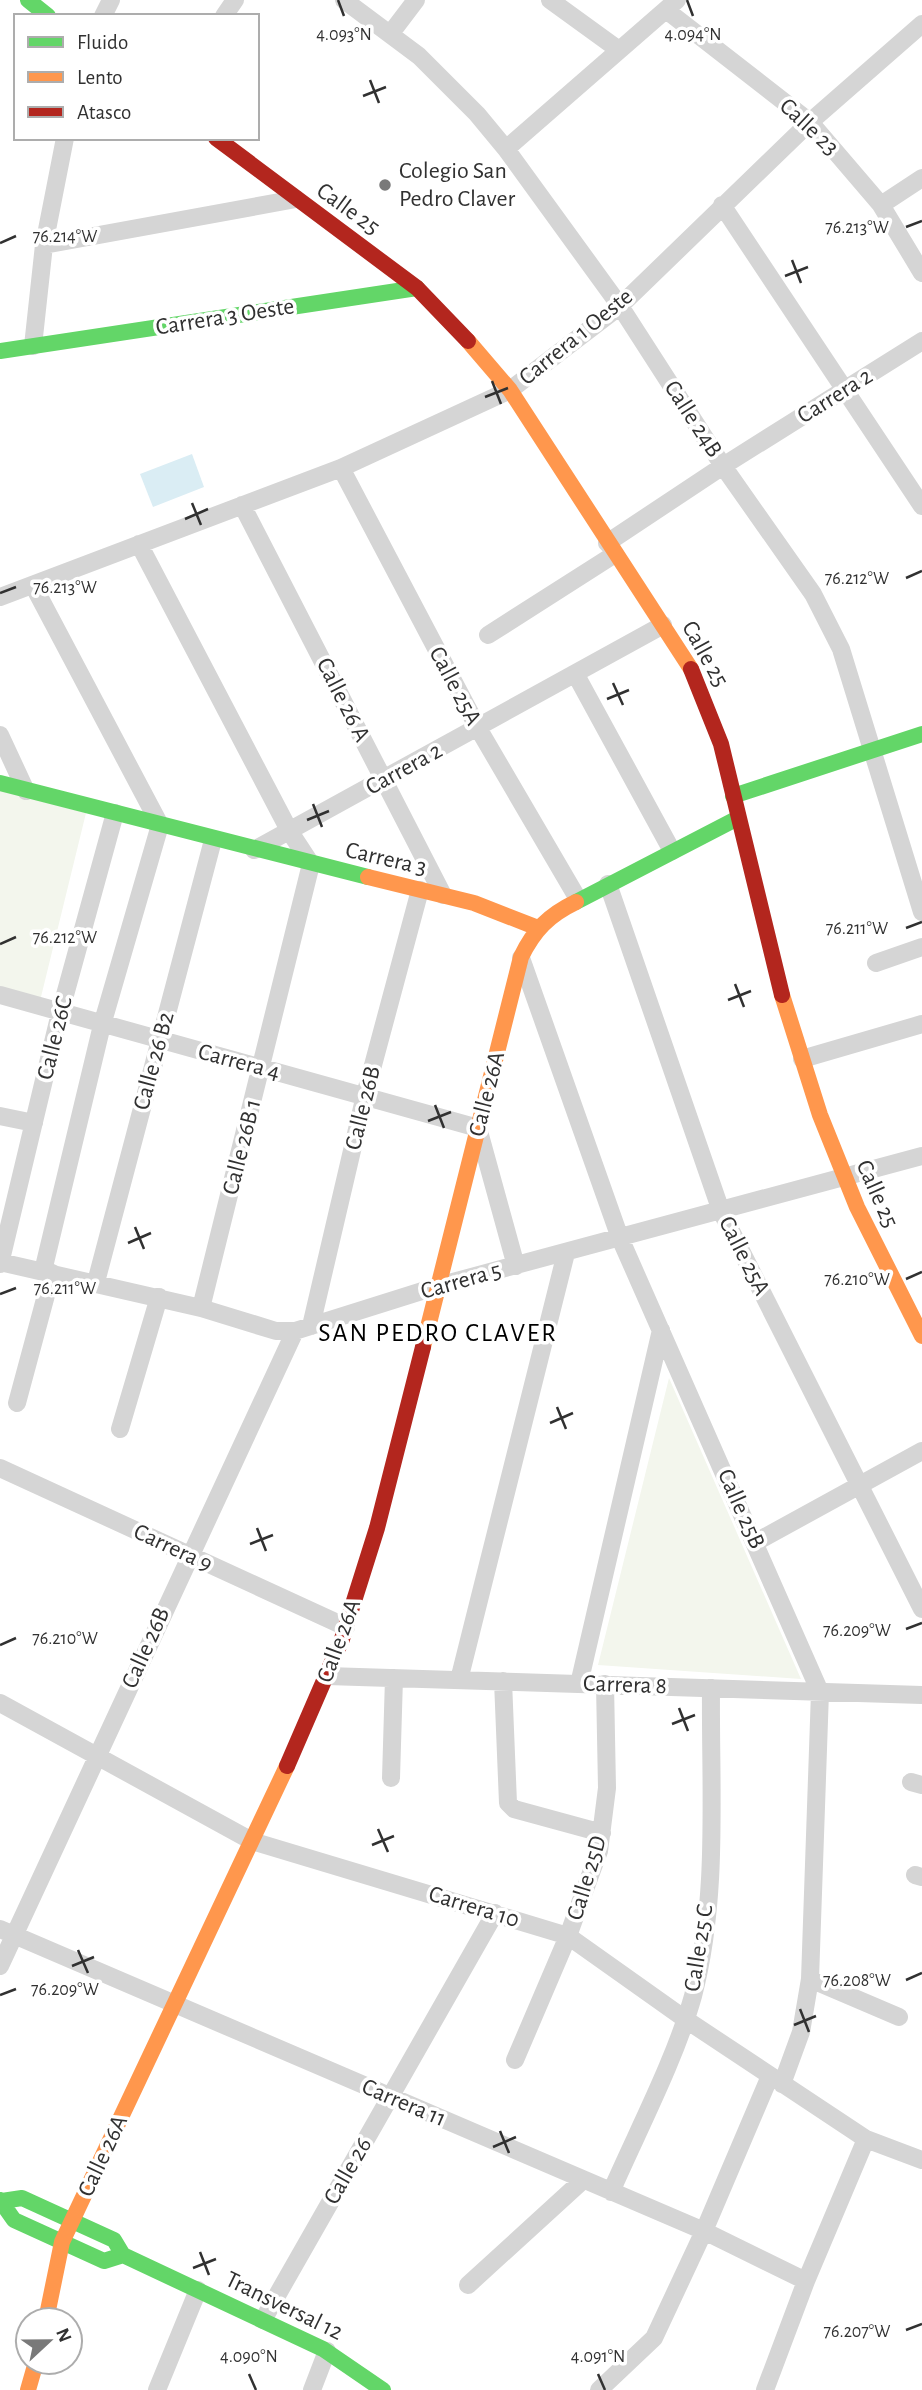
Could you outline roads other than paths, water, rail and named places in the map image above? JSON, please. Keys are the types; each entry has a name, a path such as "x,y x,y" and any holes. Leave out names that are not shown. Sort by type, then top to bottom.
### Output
{"street":[{"path":"27,0 45,14"},
{"name":"Calle 24B","path":"344,0 391,33 477,114 506,149 620,306 723,466 828,621 917,880 922,912"},
{"path":"391,33 416,0"},
{"path":"550,0 619,50"},
{"path":"506,149 671,5"},
{"name":"Calle 23","path":"671,5 810,122 881,205 922,273"},
{"name":"Carrera 1 Oeste","path":"0,597 341,468 510,390 620,306 810,122 922,24"},
{"path":"33,346 44,245 65,140"},
{"name":"Calle 25","path":"219,140 417,288 442,312 510,390 611,549 663,625 705,697 721,744 778,978 802,1059 844,1178 922,1336"},
{"path":"881,205 922,178"},
{"path":"44,245 296,199"},
{"path":"722,205 922,506"},
{"name":"Carrera 3 Oeste","path":"0,351 417,288"},
{"name":"Carrera 2","path":"488,635 723,466 922,341"},
{"name":"Calle 25A","path":"341,468 478,728 578,899"},
{"name":"Calle 26 A","path":"242,505 443,895"},
{"path":"139,544 290,832 312,864"},
{"path":"17,1403 102,1025 160,825 33,585"},
{"name":"Carrera 2","path":"254,850 663,625"},
{"path":"576,675 672,851"},
{"path":"733,796 922,734"},
{"path":"0,735 26,791"},
{"name":"Carrera 3","path":"0,783 213,840 443,895 504,912 538,928"},
{"name":"Calle 26C","path":"0,1263 9,1188 34,1123 60,1013 114,813"},
{"path":"538,928 552,914 578,899 738,818"},
{"name":"Calle 26 B2","path":"96,1282 213,840"},
{"name":"Calle 26B 1","path":"201,1308 312,864"},
{"name":"Calle 25A","path":"608,884 721,1211 922,1609"},
{"name":"Calle 26B","path":"0,1966 7,1932 97,1756 188,1555 303,1329 420,890"},
{"name":"Calle 26A","path":"49,2306 62,2242 251,1841 327,1676 346,1627 377,1528 521,957 538,928"},
{"path":"876,963 922,947"},
{"name":"Calle 25B","path":"521,957 620,1238 820,1692 810,1979 801,2032 654,2338 601,2389"},
{"name":"Carrera 4","path":"0,995 478,1128"},
{"path":"802,1059 922,1024"},
{"path":"0,1116 34,1123"},
{"path":"478,1128 516,1266"},
{"name":"Carrera 5","path":"0,1263 159,1297 257,1327 303,1329 438,1286 922,1156"},
{"path":"459,1680 566,1252"},
{"path":"120,1429 159,1297"},
{"path":"579,1684 661,1330"},
{"path":"756,1542 922,1451"},
{"name":"Carrera 9","path":"0,1468 346,1627"},
{"name":"Carrera 8","path":"327,1676 922,1695"},
{"path":"391,1777 394,1678"},
{"path":"503,1681 508,1803 514,1809 602,1833"},
{"name":"Calle 25D","path":"515,2060 592,1876 602,1833 607,1788 605,1684"},
{"name":"Calle 25 C","path":"611,2192 685,2019 702,1953 708,1902 711,1688"},
{"name":"Carrera 10","path":"0,1703 251,1841 568,1936 685,2019 866,2139 922,2160"},
{"name":"Calle 26","path":"263,2320 495,1913"},
{"name":"Carrera 11","path":"7,1932 704,2231 806,2281"},
{"path":"810,1979 899,2017"},
{"path":"765,2390 806,2281 866,2139"},
{"path":"468,2285 583,2180"},
{"name":"Transversal 12","path":"123,2255 104,2260 62,2242 14,2220 1,2201 22,2198 114,2240 123,2255 327,2351 383,2390"},
{"path":"157,2390 198,2290"},
{"path":"312,2390 327,2351"}],"place":[{"name":"Colegio San Pedro Claver","path":"385,185"}],"district":[{"name":"SAN PEDRO CLAVER","path":"438,1333"}]}
